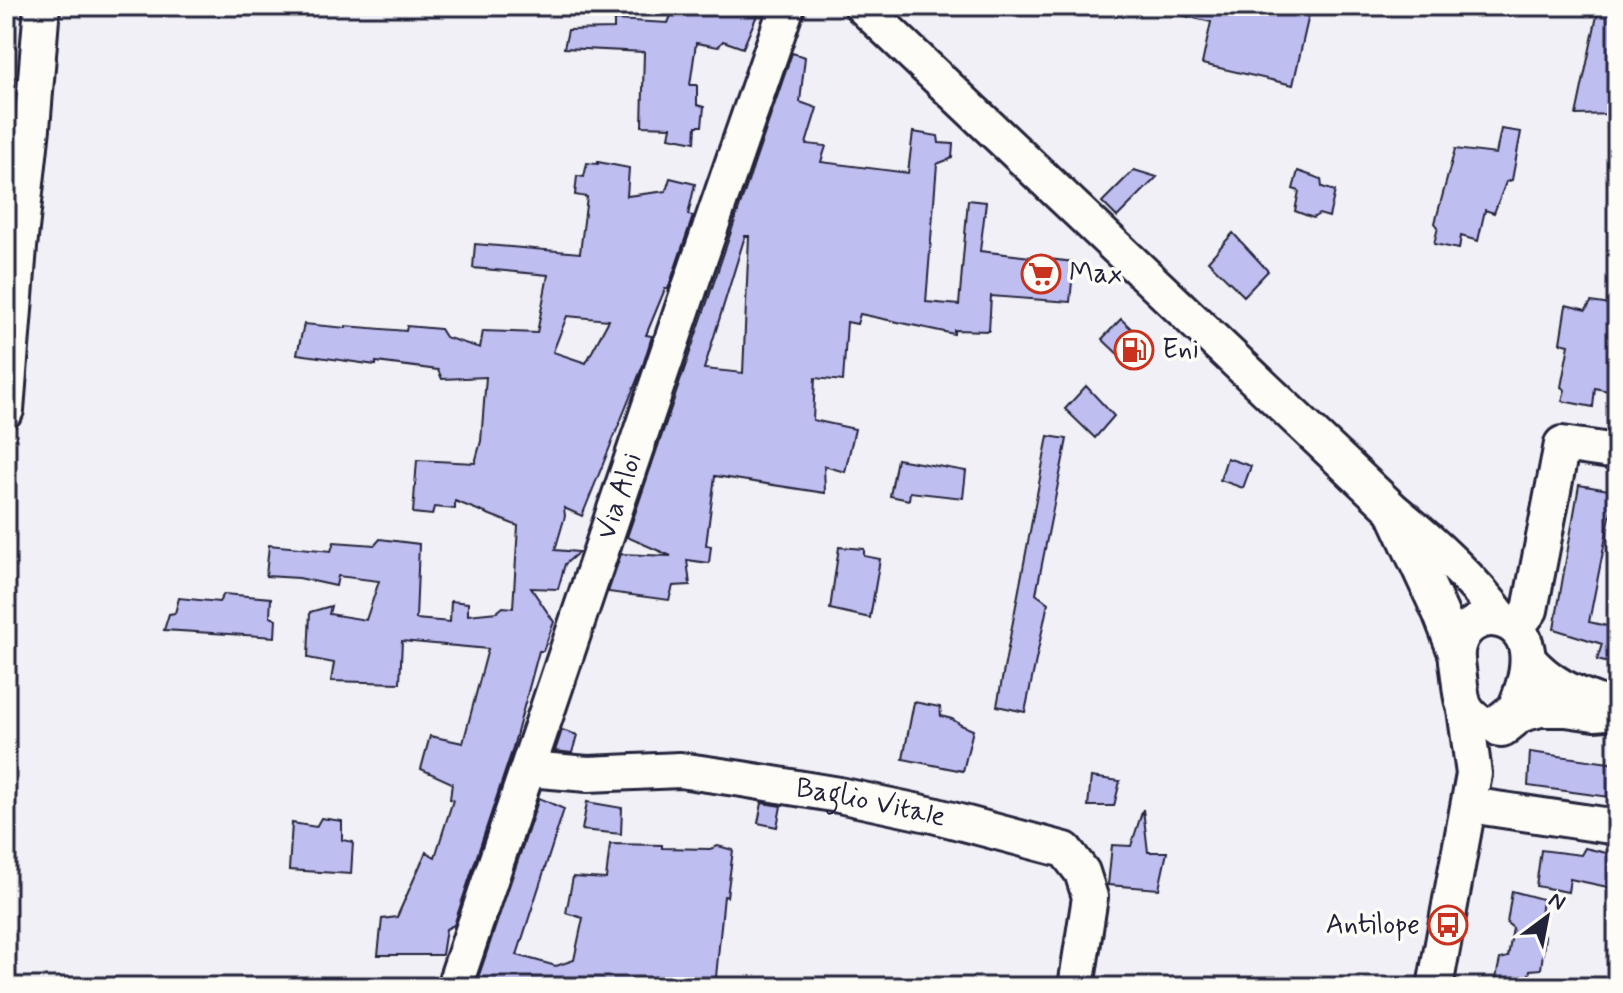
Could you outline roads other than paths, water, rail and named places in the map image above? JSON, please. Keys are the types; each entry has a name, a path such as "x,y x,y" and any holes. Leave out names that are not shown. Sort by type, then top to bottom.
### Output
{"street":[{"path":"6,410 42,6"},
{"name":"Via Aloi","path":"454,987 787,6"},
{"path":"862,6 1482,592 1543,675 1561,687 1616,711"},
{"path":"1435,987 1471,789 1492,717 1517,706 1516,636 1530,610 1562,444 1617,452"},
{"path":"1393,510 1456,653 1462,701 1492,717 1540,709 1594,713 1616,711"},
{"path":"1456,653 1462,635 1477,622 1491,618 1516,636"},
{"name":"Baglio Vitale","path":"528,769 588,774 680,770 742,779 933,815 1065,850 1082,872 1090,897 1076,987"},
{"path":"1471,789 1617,827"}],"place":[{"name":"Max","path":"1041,274"},
{"name":"Eni","path":"1134,350"},
{"name":"Antilope","path":"1448,925"}]}
